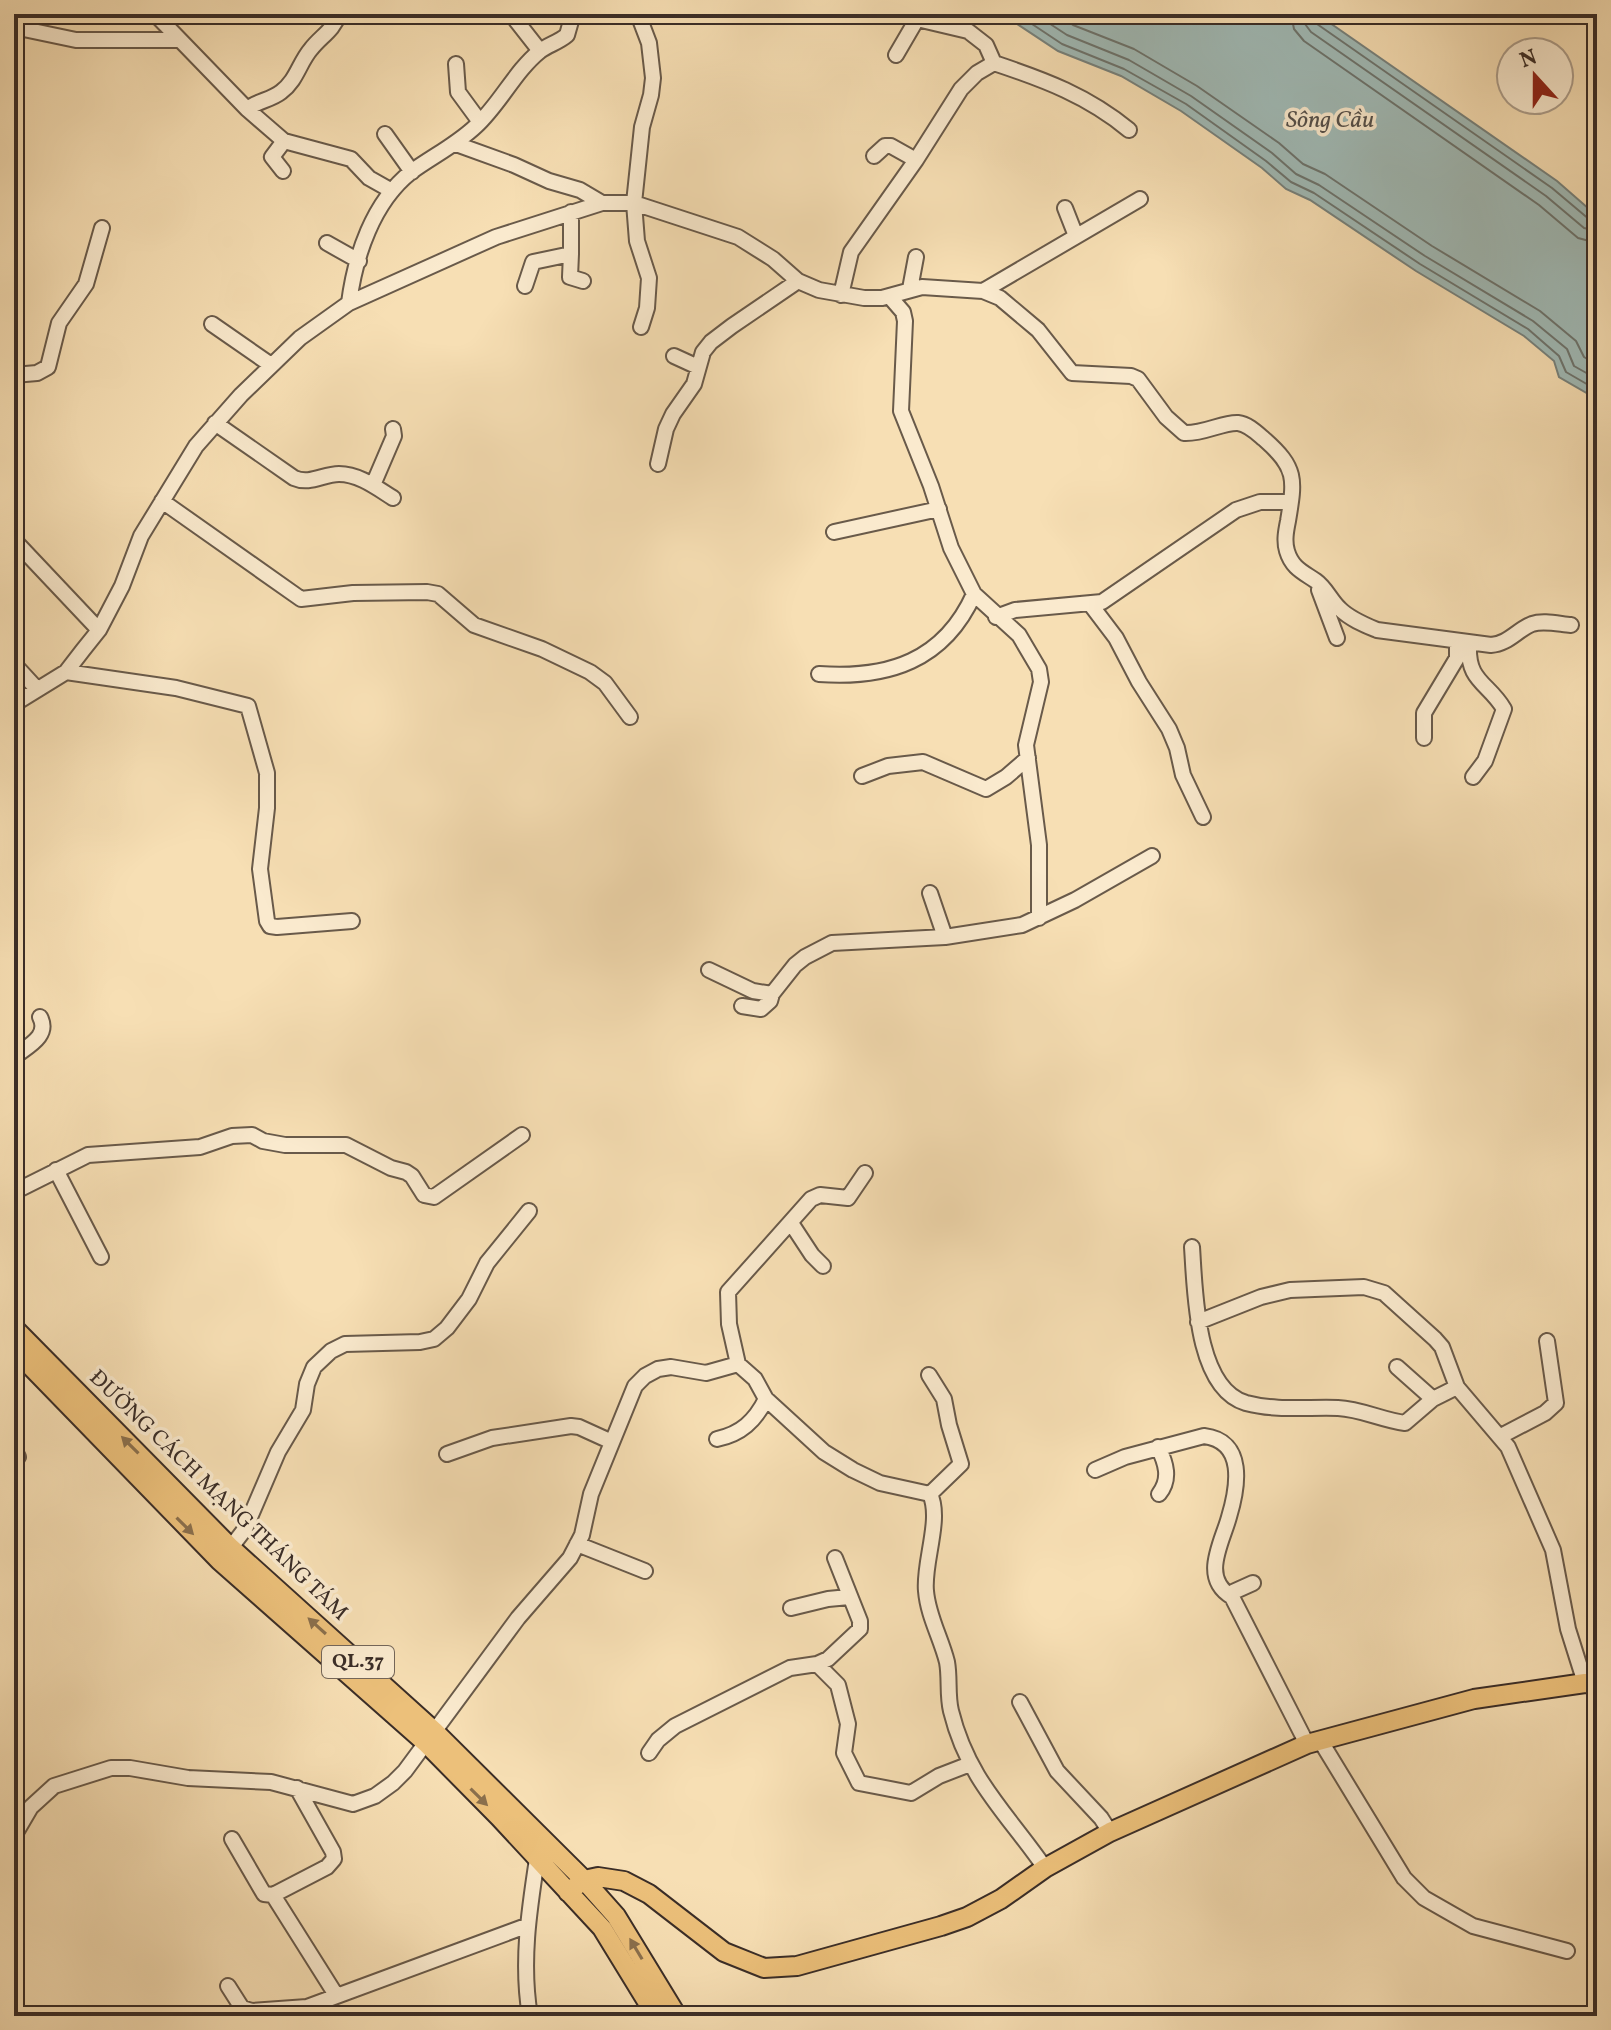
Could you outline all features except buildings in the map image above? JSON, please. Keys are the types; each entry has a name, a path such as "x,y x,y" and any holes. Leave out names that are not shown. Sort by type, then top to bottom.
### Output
{"main road":[{"name":"ĐƯỜNG CÁCH MẠNG THÁNG TÁM","path":"15,1336 226,1555 584,1880 616,1916 677,2016"},
{"path":"568,1892 584,1880 598,1877 624,1881 649,1894 724,1952 764,1968 797,1966 954,1922 1001,1899 1045,1868 1110,1832 1313,1742 1474,1699 1591,1684"},
{"name":"ĐƯỜNG CÁCH MẠNG THÁNG TÁM","path":"430,1737 602,1928 656,2016"}],"street":[{"path":"155,14 247,109 284,141 351,159 369,178 392,191"},
{"path":"247,109 280,94 294,80 311,49 332,29 339,14"},
{"path":"511,14 540,51"},
{"path":"349,303 373,221 392,191 412,172 456,144 480,122 540,51 567,35 573,14"},
{"path":"896,14 968,31 986,45 994,63 1090,101 1129,130"},
{"path":"896,55 917,19"},
{"path":"641,22 649,43 653,78 642,127 634,203 637,241 649,278 647,308 641,327"},
{"path":"14,27 76,40 179,40"},
{"path":"841,295 851,252 916,160 961,89 977,73 994,63"},
{"path":"456,64 458,92 480,122"},
{"path":"385,134 412,172"},
{"path":"283,171 272,157 284,141"},
{"path":"456,144 580,190 602,203"},
{"path":"874,156 885,146 891,146 916,160"},
{"path":"983,291 1140,199"},
{"path":"14,704 66,672 99,630 122,586 141,536 196,446 300,338 349,303 496,237 602,203 634,203 738,237 763,252 798,281 819,290 864,298 890,297 922,287 983,291 1000,298 1038,330 1072,373 1138,379 1166,417 1184,433 1209,431 1238,423 1255,431 1288,463 1293,486 1285,534 1288,554 1298,570 1318,582 1341,610 1364,625 1377,630 1463,643 1499,644 1538,623 1571,625"},
{"path":"1065,208 1076,236"},
{"path":"571,212 570,277 583,281"},
{"path":"14,375 37,373 48,367 59,323 86,284 102,228"},
{"path":"327,243 359,261"},
{"path":"525,286 533,262 571,254"},
{"path":"910,289 916,257"},
{"path":"658,464 666,429 689,394 703,352 711,342 798,281"},
{"path":"890,297 903,312 905,321 903,418 951,548 974,594 1019,635 1039,669 1041,682 1028,736 1039,845 1039,918"},
{"path":"212,324 271,365"},
{"path":"674,356 698,367"},
{"path":"215,423 301,481 340,474 354,476 393,498"},
{"path":"373,485 394,436 393,429"},
{"path":"162,501 257,565 301,599 353,593 438,594 474,625 542,649 590,672 605,683 630,717"},
{"path":"996,617 1015,610 1102,602 1236,510 1260,502 1291,502"},
{"path":"834,532 939,509"},
{"path":"14,540 99,630"},
{"path":"1318,582 1337,638"},
{"path":"819,674 844,676 902,666 923,655 952,630 974,594"},
{"path":"1091,605 1104,618 1174,738 1183,775 1203,817"},
{"path":"1424,738 1424,713 1463,643"},
{"path":"1463,643 1474,675 1504,709 1485,761 1473,777"},
{"path":"14,664 37,689"},
{"path":"66,672 176,688 248,706 267,773 267,808 260,869 267,921 270,926 277,927 352,921"},
{"path":"862,776 888,766 923,762 986,789 1028,758"},
{"path":"742,1006 761,1009 795,965 832,943 945,937 1002,929 1039,918 1152,856"},
{"path":"930,893 945,937"},
{"path":"709,970 753,991 772,994"},
{"path":"14,1057 43,1034 40,1017"},
{"path":"14,1185 22,1188 88,1155 200,1147 232,1136 252,1135 263,1141 285,1145 346,1145 356,1148 391,1168 406,1172 424,1195 434,1197 522,1135"},
{"path":"56,1170 101,1257"},
{"path":"865,1173 848,1198 816,1196 728,1292 729,1324 738,1364 755,1379 766,1399 824,1452 880,1483 930,1494"},
{"path":"226,1555 245,1529 278,1452 303,1410 307,1384 314,1367 331,1351 345,1344 434,1339 447,1328 469,1299 487,1263 529,1211"},
{"path":"791,1223 823,1266"},
{"path":"1192,1247 1194,1303 1210,1365 1226,1391 1243,1402 1292,1409 1341,1408 1405,1423 1433,1399 1457,1387"},
{"path":"1198,1322 1261,1297 1290,1290 1374,1289 1391,1299 1435,1339 1442,1347 1457,1387 1508,1447 1553,1550 1568,1629 1591,1684"},
{"path":"1501,1436 1551,1409 1556,1403 1547,1341"},
{"path":"14,1836 31,1807 54,1786 111,1768 130,1768 188,1778 271,1782 353,1804 393,1783 518,1618 570,1558 582,1535 591,1494 635,1386 658,1369 671,1367 706,1373 738,1364"},
{"path":"1397,1367 1433,1399"},
{"path":"929,1375 944,1399 961,1464 930,1494"},
{"path":"717,1439 745,1427 766,1399"},
{"path":"447,1454 492,1438 571,1426 612,1442"},
{"path":"1095,1470 1125,1457 1204,1436 1215,1437 1229,1448 1236,1466 1233,1501 1215,1554 1215,1568 1224,1592 1232,1597 1313,1742 1404,1878 1424,1898 1473,1926 1567,1951"},
{"path":"1158,1447 1167,1480 1159,1494"},
{"path":"930,1494 933,1517 925,1575 926,1594 947,1662 951,1710 980,1783 1016,1826 1045,1868"},
{"path":"577,1544 645,1571"},
{"path":"649,1753 658,1740 695,1714 790,1668 817,1664 831,1656 860,1629 860,1621 835,1558"},
{"path":"1232,1597 1233,1592 1253,1583"},
{"path":"791,1608 849,1597"},
{"path":"817,1664 838,1685 848,1724 844,1753 859,1783 911,1793 939,1776 970,1764"},
{"path":"1020,1702 1057,1771 1110,1832"},
{"path":"273,1895 327,1867 334,1859 297,1788"},
{"path":"232,1839 261,1891 273,1895 336,1995"},
{"path":"530,2016 526,1926 537,1859"},
{"path":"228,1986 242,2008 252,2011 300,2009 526,1926"}],"water":[{"name":"Sông Cầu","path":"1002,14 1317,14 1557,181 1597,216 1597,399 1559,377 1554,361 1524,336 1416,271 1310,200 1286,189 1262,168 1181,111 1121,76 1058,51"}]}
